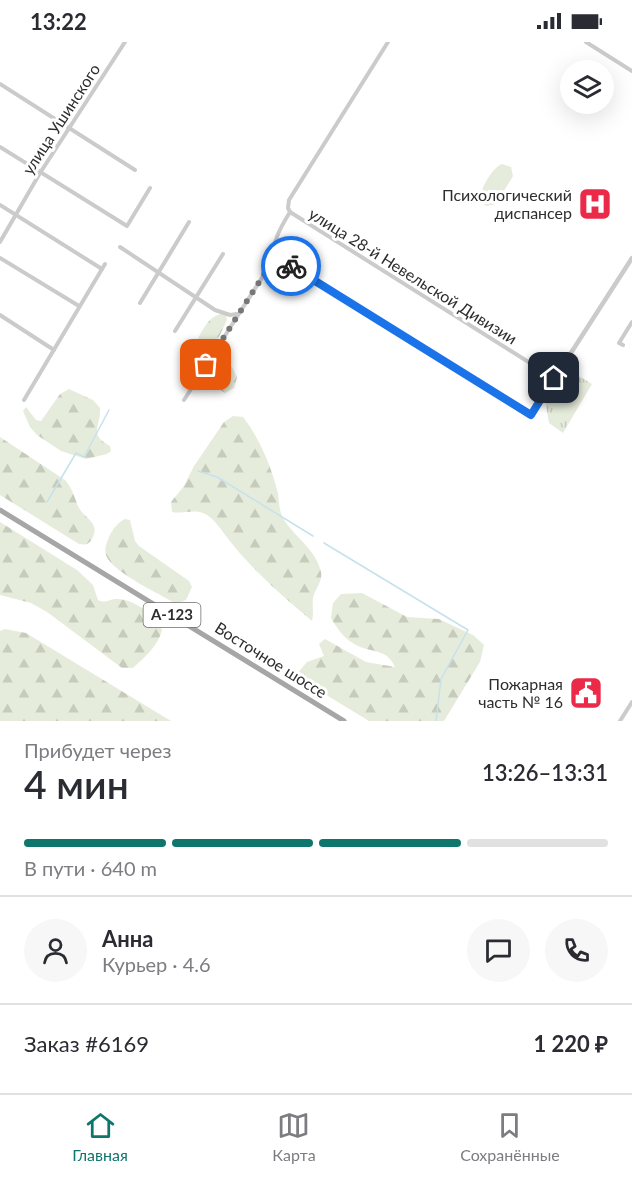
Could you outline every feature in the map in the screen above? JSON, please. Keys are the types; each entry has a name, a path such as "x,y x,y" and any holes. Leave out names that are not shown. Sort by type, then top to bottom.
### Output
{"main road":[{"name":"Восточное шоссе","path":"0,510 344,721"}],"street":[{"name":"улица Ушинского","path":"0,242 40,173 125,42"},
{"path":"184,400 272,262 272,250 279,229 290,212 289,200 388,42"},
{"path":"586,42 632,71"},
{"path":"0,84 135,170"},
{"path":"0,147 127,226 150,188"},
{"path":"0,205 104,266 24,400"},
{"name":"улица 28-й Невельской Дивизии","path":"290,212 554,378"},
{"path":"140,303 189,222"},
{"path":"120,247 222,313 238,314"},
{"path":"176,331 223,254"},
{"path":"0,258 79,306"},
{"path":"272,262 286,264 531,415 632,258"},
{"path":"0,315 54,350"},
{"path":"623,345 619,343 632,322"},
{"path":"620,721 632,702"}],"green space":[{"path":"502,164 511,167 513,176 496,204 486,206 481,201 484,186 494,170"},
{"path":"221,314 226,315 227,320 220,335 210,349 201,353 195,345 208,322"},
{"path":"223,364 232,367 237,377 234,388 225,393 216,387 210,378 213,368"},
{"path":"566,368 592,384 563,433 549,423 545,400"},
{"path":"69,389 93,400 100,408 97,434 103,442 110,446 111,451 107,454 86,459 61,451 37,435 30,427 23,411 26,407 36,420 41,421 60,394"},
{"path":"233,416 243,417 255,434 272,473 282,516 318,564 321,575 313,598 312,621 256,570 210,517 199,512 172,512 171,502 184,486 194,466 224,422"},
{"path":"0,437 65,480 78,506 93,525 94,533 89,542 79,544 0,495"},
{"path":"125,519 130,520 135,541 139,546 189,581 192,587 186,600 176,604 129,577 108,559 105,551 109,537 116,526"},
{"path":"0,522 77,570 93,585 98,600 103,602 122,599 136,604 149,613 162,630 150,651 133,668 122,668 47,612 31,603 0,595"},
{"path":"362,593 407,617 439,619 473,635 484,645 480,662 444,721 369,721 295,676 307,662 324,656 319,644 325,639 366,662 395,667 384,654 349,641 331,618 333,603 341,594"},
{"path":"5,629 26,633 171,721 0,721 0,631"}],"waterway":[{"path":"47,502 76,453 84,457 109,410"},
{"path":"198,471 217,477 313,536"},
{"path":"324,543 468,630 441,679 436,721"}],"way so far":[{"path":"206,365 272,262 291,266"}],"place":[{"name":"Психологический диспансер","path":"595,204"},
{"name":"Пожарная часть № 16","path":"586,693"}],"route":[{"path":"291,266 531,415 554,378"}]}
